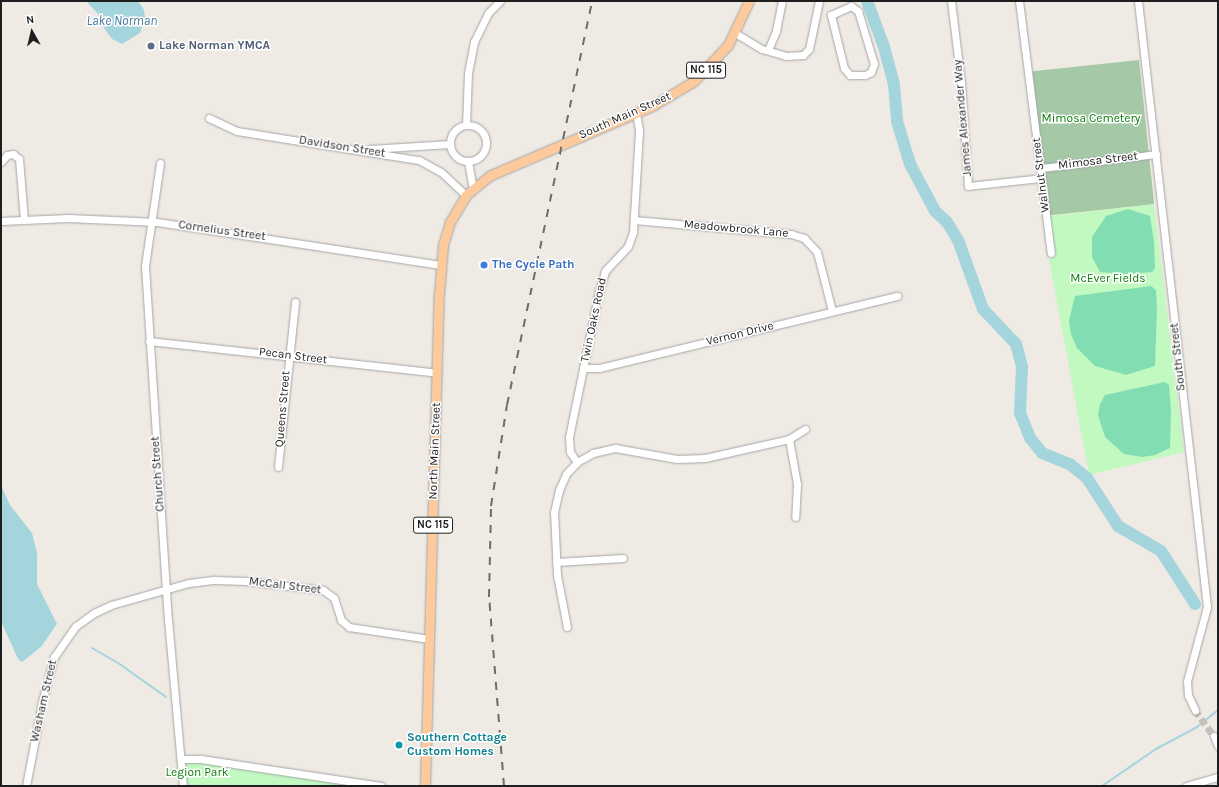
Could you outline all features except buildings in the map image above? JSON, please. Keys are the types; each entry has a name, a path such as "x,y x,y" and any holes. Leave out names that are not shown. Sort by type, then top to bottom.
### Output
{"main road":[{"name":"South Main Street","path":"529,158 636,113 671,96 694,81 714,62 735,33 750,1"},
{"name":"North Main Street","path":"425,786 441,265 446,231 470,191 491,175 529,158"}],"street":[{"path":"466,125 468,73 474,42 488,13 500,1"},
{"path":"768,50 776,31 782,1"},
{"path":"735,33 768,50 786,56 803,55 809,49 819,1"},
{"name":"James Alexander Way","path":"951,1 968,186 1042,178"},
{"name":"Walnut Street","path":"1019,1 1051,253"},
{"name":"South Street","path":"1138,1 1207,607 1187,681 1188,695 1195,710"},
{"path":"817,13 831,15 850,6 858,11 874,64 871,72 850,75 844,68 831,15"},
{"name":"Twin Oaks Road","path":"577,462 570,452 569,437 603,275 607,267 628,246 634,220 639,130 636,113"},
{"name":"Davidson Street","path":"209,118 237,131 401,156 429,164 470,191"},
{"path":"466,125 480,129 486,142 481,155 468,161 458,158 450,144 454,131 466,125"},
{"path":"356,150 450,144"},
{"path":"1,162 7,155 13,154 19,159 24,220"},
{"name":"Mimosa Street","path":"1041,168 1156,154"},
{"path":"468,161 470,191"},
{"name":"Church Street","path":"160,163 145,266 166,588 183,786"},
{"name":"Cornelius Street","path":"1,221 75,218 151,222 441,265"},
{"name":"Meadowbrook Lane","path":"634,220 791,234 804,238 817,252 832,311"},
{"name":"Vernon Drive","path":"583,368 599,368 896,296"},
{"name":"Queens Street","path":"278,467 288,356 295,302"},
{"name":"Pecan Street","path":"149,341 437,373"},
{"path":"567,627 556,562 554,529 556,502 566,474 577,462 604,449 626,449 663,457 691,459 720,455 789,438 805,429"},
{"path":"789,438 796,476 795,517"},
{"path":"556,562 623,558"},
{"name":"McCall Street","path":"166,588 215,580 323,590 334,598 341,620 349,627 429,639"},
{"name":"Washam Street","path":"26,786 51,666 64,640 76,626 94,613 124,600 166,588"},
{"path":"1214,736 1218,746"},
{"path":"181,759 201,759 381,786"},
{"path":"1186,786 1218,776"}],"green space":[{"name":"Mimosa Cemetery","path":"1139,60 1154,204 1048,215 1033,71"},
{"name":"McEver Fields","path":"1154,204 1184,452 1089,475 1049,259 1056,256 1050,216"},
{"path":"1128,209 1150,216 1154,242 1155,268 1152,272 1126,274 1100,272 1092,257 1092,237 1106,216"},
{"path":"1151,286 1156,290 1157,309 1155,366 1126,375 1095,366 1077,348 1071,334 1069,321 1075,296"},
{"path":"1165,382 1169,385 1171,411 1170,448 1155,455 1142,457 1124,454 1105,437 1098,415 1100,404 1105,395"},
{"name":"Legion Park","path":"181,759 380,786 183,786"}],"water":[{"name":"Lake Norman","path":"86,1 138,1 144,10 145,18 140,33 122,44 112,39 104,28 98,14"},
{"path":"1,485 10,505 32,533 37,553 37,584 57,624 41,647 22,662 18,659 1,621"}],"waterway":[{"path":"867,1 884,47 894,85 897,121 910,164 935,211 947,222 958,240 983,309 1016,344 1022,367 1020,413 1030,438 1042,453 1071,465 1087,478 1118,526 1161,551 1195,604"},
{"path":"92,648 121,665 166,697"},
{"path":"1102,786 1156,749 1197,727 1218,710"}],"tunnel":[{"path":"1195,710 1214,736"}],"railway":[{"path":"504,786 489,597 491,506 507,405 592,1"}],"place":[{"name":"Lake Norman YMCA","path":"151,46"},
{"name":"The Cycle Path","path":"484,265"},
{"name":"Southern Cottage Custom Homes","path":"399,745"}]}
